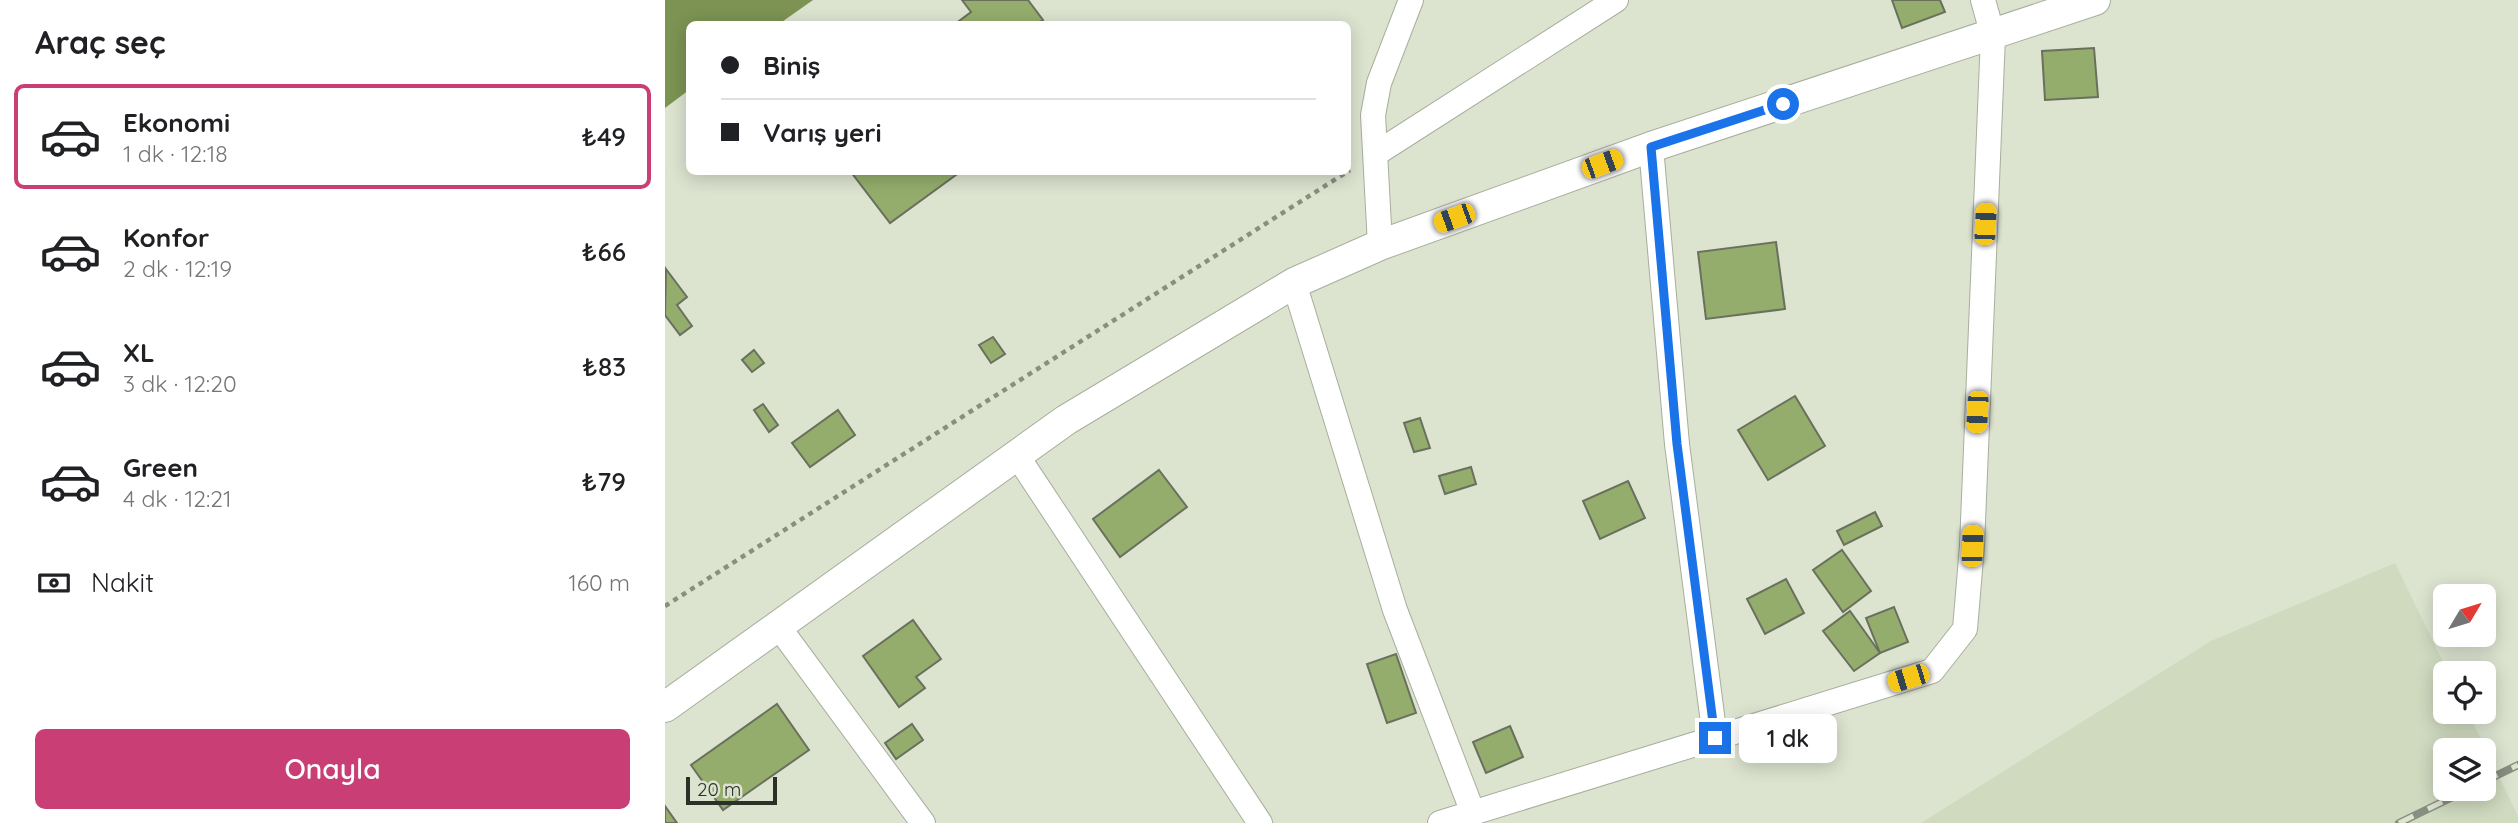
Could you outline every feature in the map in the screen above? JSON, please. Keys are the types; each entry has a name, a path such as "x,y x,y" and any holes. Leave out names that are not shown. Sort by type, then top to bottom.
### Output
{"street":[{"path":"1380,245 1373,115 1379,83 1411,0"},
{"path":"1377,153 1616,0"},
{"path":"1440,823 1932,671 1965,629 1972,546 1993,36 1983,0"},
{"path":"665,707 1066,420 1294,284 1380,245 1651,147 1993,36 2095,0"},
{"path":"1651,147 1677,444 1715,738"},
{"path":"1294,284 1395,610 1473,813"},
{"path":"1016,454 1260,823"},
{"path":"778,626 923,823"}],"path":[{"path":"1351,170 1377,153"},
{"path":"665,606 1342,175"}],"shaded area":[{"path":"665,0 813,0 783,21 686,21 686,92 665,108"},
{"path":"2395,563 2433,641 2433,648 2436,648 2443,661 2433,661 2433,724 2474,724 2480,738 2433,738 2433,801 2496,801 2496,770 2518,816 2518,823 1921,823 2211,641"}],"building":[{"path":"962,0 1028,0 1043,20 959,21 971,12"},
{"path":"1892,0 1940,0 1945,12 1902,28"},
{"path":"2094,48 2098,97 2045,100 2042,51"},
{"path":"853,175 956,175 890,223"},
{"path":"1776,242 1785,309 1706,319 1698,252"},
{"path":"666,269 687,297 677,305 692,326 680,335 665,315"},
{"path":"993,337 1005,354 991,363 979,345"},
{"path":"754,350 764,363 752,372 742,360"},
{"path":"1795,396 1825,446 1768,480 1738,430"},
{"path":"763,404 778,425 769,432 754,410"},
{"path":"838,410 855,435 810,467 792,443"},
{"path":"1420,418 1430,448 1414,452 1404,423"},
{"path":"1471,467 1476,484 1445,494 1439,476"},
{"path":"1159,470 1187,507 1120,557 1093,519"},
{"path":"1628,481 1645,518 1600,539 1583,501"},
{"path":"1875,512 1882,526 1844,545 1837,531"},
{"path":"1842,550 1871,591 1843,612 1813,570"},
{"path":"1786,579 1804,613 1765,634 1747,599"},
{"path":"1894,607 1908,642 1880,653 1866,618"},
{"path":"1850,611 1880,653 1854,671 1823,631"},
{"path":"913,620 941,659 916,677 925,688 899,707 863,656"},
{"path":"1396,654 1416,713 1387,723 1367,664"},
{"path":"777,704 809,750 723,810 691,765"},
{"path":"912,724 923,740 896,759 885,743"},
{"path":"1510,726 1523,757 1486,773 1473,742"},
{"path":"665,806 677,823 665,823"}],"railway":[{"path":"2496,776 2518,765"},
{"path":"2399,823 2444,801"}],"route":[{"path":"1715,738 1677,444 1651,147 1783,104"}]}
